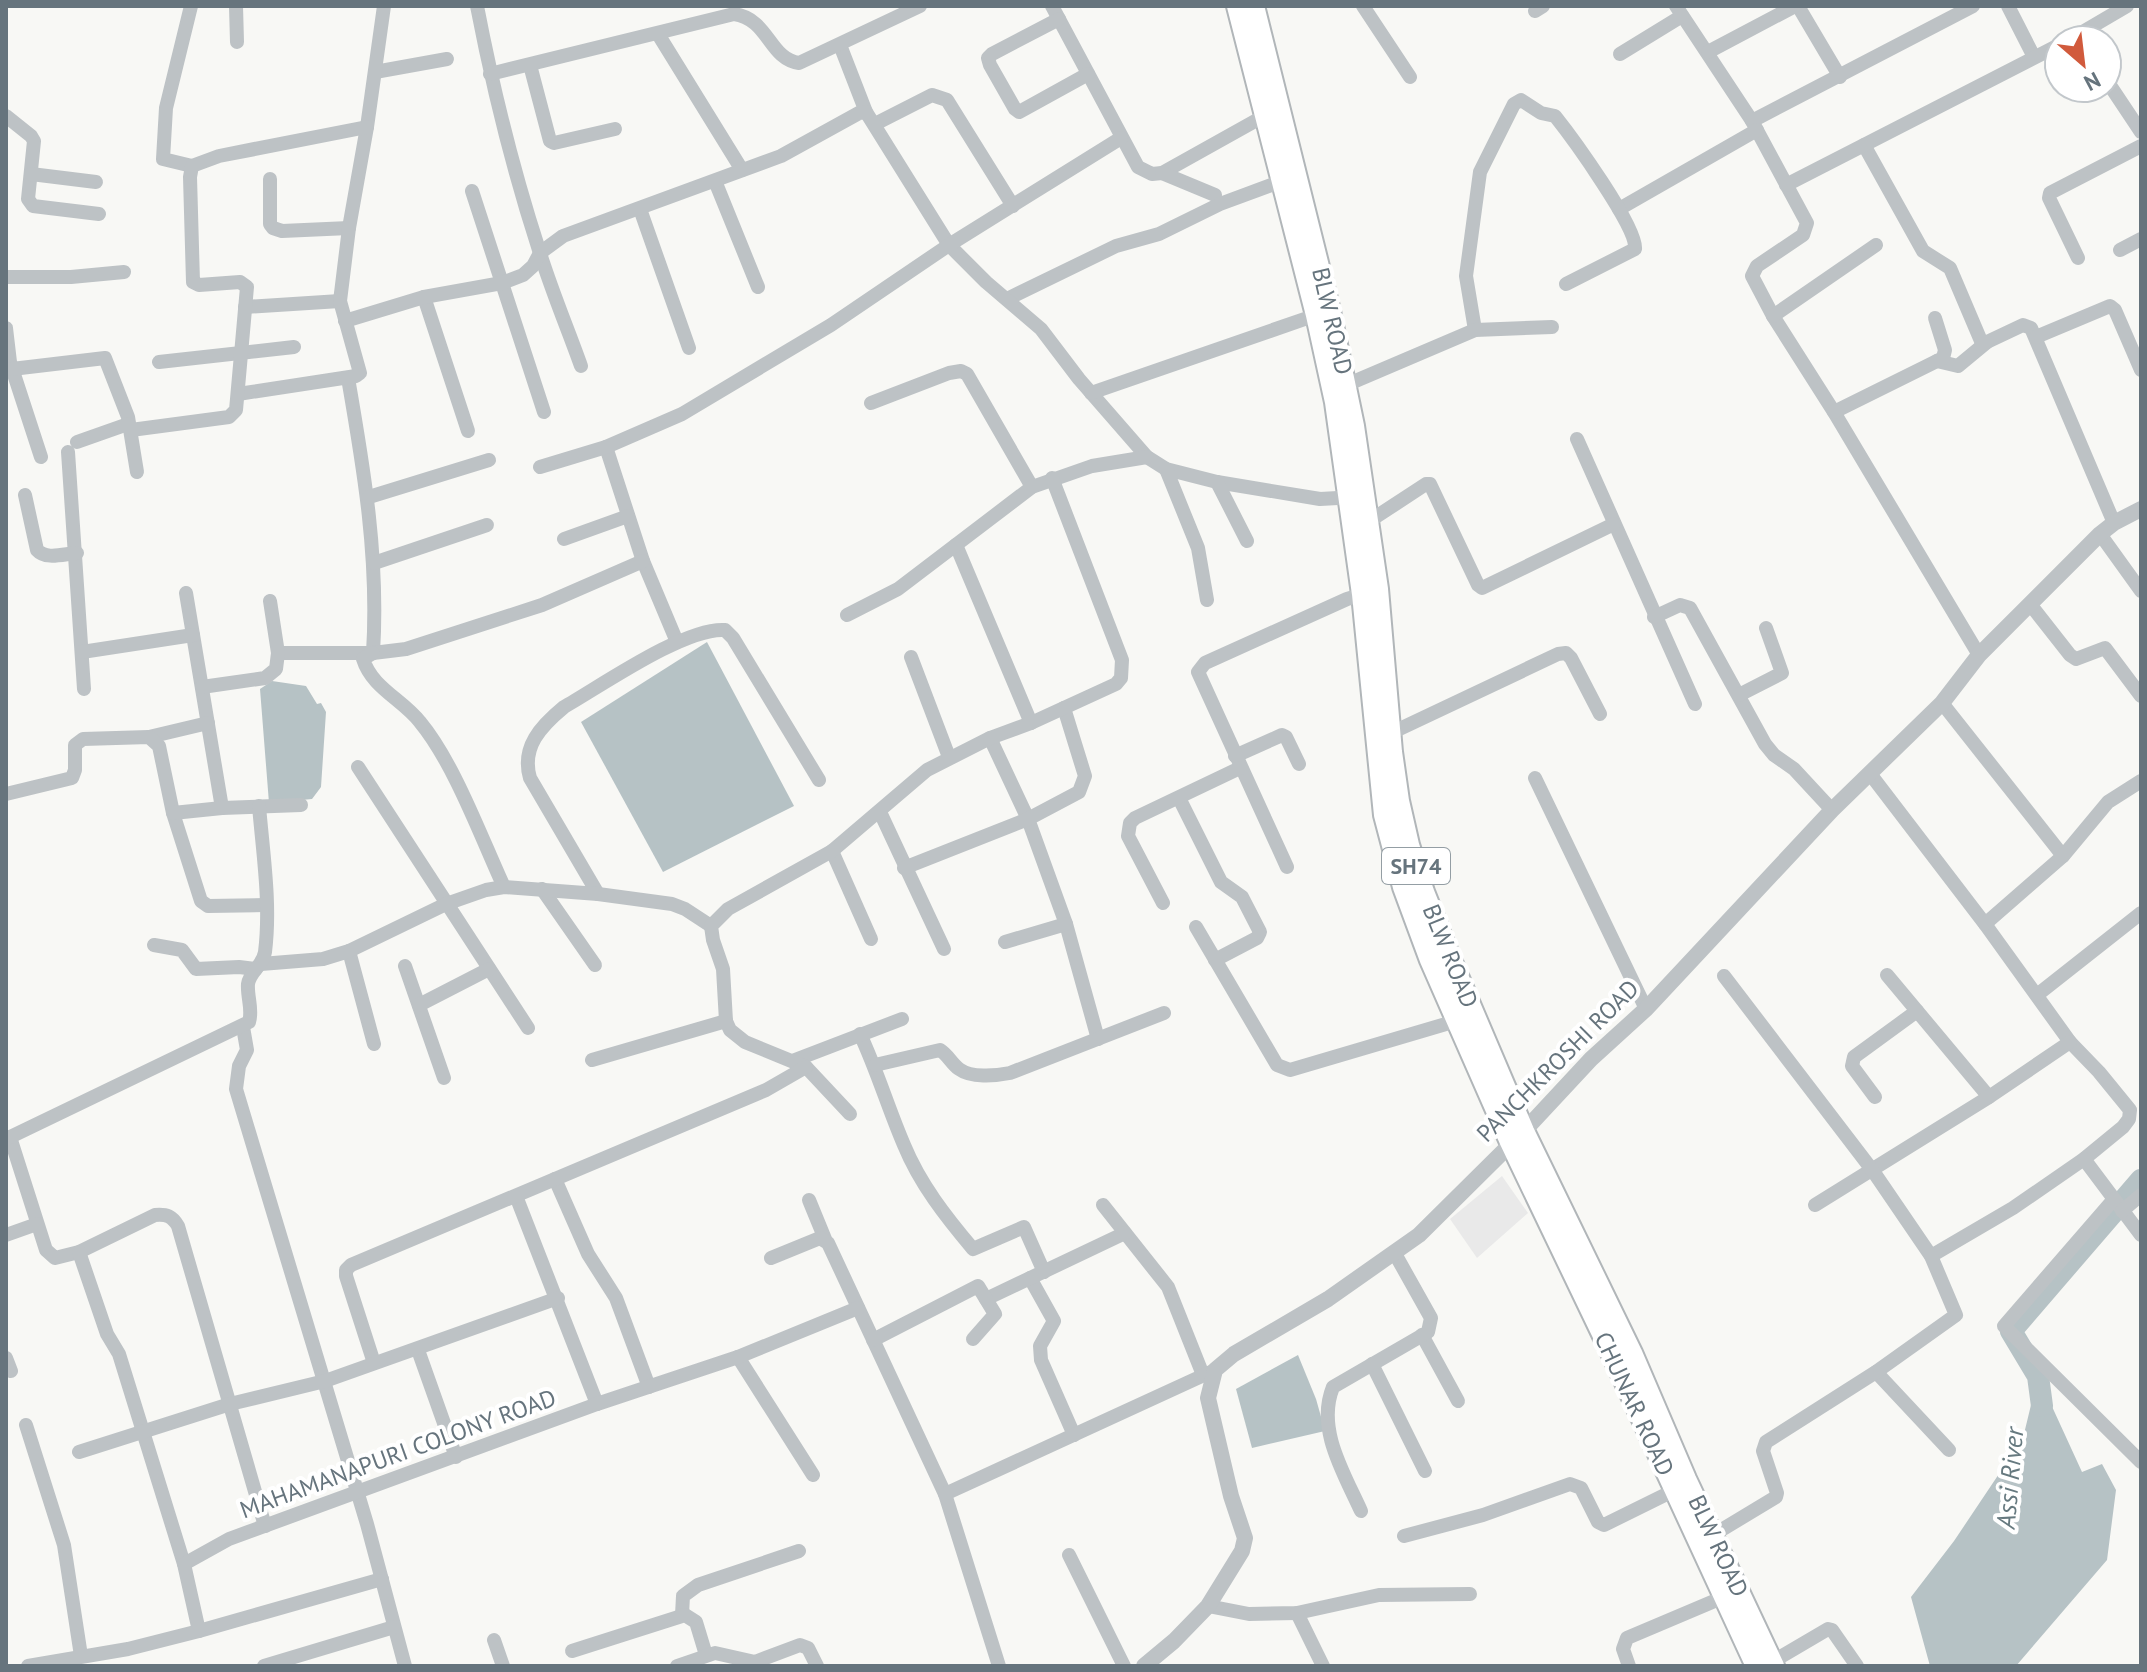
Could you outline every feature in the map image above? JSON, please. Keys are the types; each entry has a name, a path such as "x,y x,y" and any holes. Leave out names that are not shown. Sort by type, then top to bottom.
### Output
{"main road":[{"name":"SH74","path":"1237,6 1272,112 1282,181 1323,313 1335,402 1357,497 1370,592 1375,740 1392,852 1416,925 1456,1021 1517,1136"},
{"name":"BLW ROAD","path":"1254,6 1272,112 1323,313 1346,385 1357,497 1368,522 1370,592 1399,801 1424,892 1517,1136 1632,1353 1681,1487 1713,1535 1731,1594 1767,1665"},
{"name":"CHUNAR ROAD","path":"1681,1487 1731,1594"}],"street":[{"path":"191,6 166,108 163,159 192,166 219,156 367,127"},
{"path":"236,6 237,42"},
{"path":"238,394 348,378 360,373 340,301 384,6"},
{"path":"477,6 490,74 518,182 581,366"},
{"path":"490,74 749,11 783,58 799,63 920,6"},
{"path":"1363,6 1410,77"},
{"path":"1708,52 1797,6 1840,77"},
{"path":"1619,209 1754,126 1973,6"},
{"path":"2008,6 2034,57"},
{"path":"2099,24 2127,6"},
{"path":"1620,54 1679,11 1754,126 1807,227 1803,235 1753,270 1752,276 1773,316 1979,655"},
{"path":"1088,74 1019,112 988,58 1055,12 1138,167 1152,174 1162,173 1272,112"},
{"path":"658,34 742,170"},
{"path":"840,45 871,118 949,245 1041,329 1147,457 1166,469 1217,482 1320,499 1357,497"},
{"path":"1786,185 2043,53"},
{"path":"375,72 447,59"},
{"path":"530,65 550,141 554,143 615,129"},
{"path":"345,321 424,297 502,283 523,275 533,266 540,253 563,236 781,156 859,113 871,118 932,95 947,100 1013,206"},
{"path":"1475,330 1466,276 1480,172 1517,102 1524,101 1541,113 1555,116 1619,209 1635,241 1635,249 1566,284"},
{"path":"2122,104 2141,132"},
{"path":"6,116 34,141 28,199 33,206 99,214"},
{"path":"540,467 606,447 682,414 831,325 949,245 1121,138"},
{"path":"1864,145 1923,251 1950,268 1981,341 1987,342"},
{"path":"2078,258 2049,198 2050,193 2141,146"},
{"path":"128,417 229,417 236,410 247,287 244,283 199,285 191,277 192,166"},
{"path":"1162,173 1215,195"},
{"path":"31,174 96,182"},
{"path":"270,179 270,224 273,228 282,231 349,228"},
{"path":"715,181 758,287"},
{"path":"1007,299 1116,246 1159,234 1220,204 1282,181"},
{"path":"472,191 544,412"},
{"path":"640,209 689,348"},
{"path":"2120,250 2141,239"},
{"path":"1773,316 1876,245"},
{"path":"6,277 71,277 124,272"},
{"path":"424,297 468,431"},
{"path":"245,307 340,301"},
{"path":"2036,337 2110,306 2115,310 2141,370"},
{"path":"1091,393 1323,313"},
{"path":"1834,412 1943,358 1945,350 1935,318"},
{"path":"1937,361 1958,366 1987,342 2027,325 2036,337 2114,523"},
{"path":"1346,385 1475,330 1552,327"},
{"path":"6,328 9,365 41,457"},
{"path":"159,362 294,347"},
{"path":"9,365 71,364 102,357 113,373 128,417 137,472"},
{"path":"871,403 949,373 961,371 967,374 1032,487"},
{"path":"348,378 369,497 376,602 373,653"},
{"path":"84,689 72,447 128,424 128,417"},
{"path":"1577,439 1695,704"},
{"path":"606,447 643,561 677,642"},
{"path":"847,615 898,589 1032,487 1092,466 1147,457"},
{"path":"369,497 489,460"},
{"path":"1166,469 1198,548 1207,600"},
{"path":"850,1114 800,1063 745,1042 730,1030 726,1021 723,969 711,926 728,909 832,851 927,770 990,738 1116,684 1123,670 1122,660 1052,478"},
{"path":"1217,482 1247,541"},
{"path":"1368,522 1430,484 1482,588 1614,524"},
{"path":"25,495 40,554 77,553"},
{"name":"PANCHKROSHI ROAD","path":"1209,1373 1234,1354 1328,1299 1419,1235 1591,1059 1646,1009 1832,810 1942,703 1979,655 2100,534 2141,509"},
{"path":"564,539 628,516"},
{"path":"374,563 487,525"},
{"path":"2100,534 2141,591"},
{"path":"956,545 1031,723"},
{"path":"278,653 373,653 406,649 542,605 643,561"},
{"path":"1287,867 1198,672 1200,667 1219,656 1370,592"},
{"path":"186,593 222,808"},
{"path":"202,687 265,678 276,669 278,653 270,601"},
{"path":"2030,604 2076,659 2100,648 2110,651 2141,696"},
{"path":"1654,617 1680,605 1690,608 1765,744 1774,755 1794,769 1832,810"},
{"path":"1739,695 1782,673 1766,628"},
{"path":"598,894 530,778 525,762 528,750 550,719 564,707 677,642 725,630 733,638 819,780"},
{"path":"82,652 193,635"},
{"path":"373,653 363,659 368,674 420,721 446,763 504,887"},
{"path":"1391,733 1558,654 1566,653 1600,714"},
{"path":"911,657 949,757"},
{"path":"1942,703 2063,856"},
{"path":"904,868 1028,819 1079,792 1085,776 1064,708"},
{"path":"6,794 72,778 75,745 83,739 149,737 208,723"},
{"path":"1163,903 1128,836 1127,828 1135,818 1179,798 1282,735 1286,737 1299,764"},
{"path":"149,737 159,746 173,813 201,901 208,906 266,905"},
{"path":"990,738 1028,819 1066,924 1098,1039"},
{"path":"358,767 528,1028"},
{"path":"1871,775 2070,1042 2130,1110 2129,1119 2123,1127 2084,1159 2013,1208 1931,1256"},
{"path":"1535,778 1646,1009"},
{"path":"1985,924 2063,856 2108,802 2141,781"},
{"path":"1179,798 1221,882 1242,897 1260,932 1257,938 1215,960"},
{"path":"173,813 301,805"},
{"path":"259,806 266,905 265,950 248,984 251,1019 243,1027 8,1138 50,1256 60,1258 79,1252 155,1215 165,1214 173,1218 178,1226 265,1526"},
{"path":"880,812 944,949"},
{"path":"832,851 871,939"},
{"path":"154,945 182,950 196,969 323,959 349,951 446,904 504,887 598,894 672,904 711,926"},
{"path":"542,889 595,965"},
{"path":"2037,995 2141,913"},
{"path":"1005,942 1066,924"},
{"path":"1196,927 1282,1069 1290,1070 1328,1060 1456,1021"},
{"path":"349,951 374,1044"},
{"path":"405,966 444,1078"},
{"path":"419,1005 489,969"},
{"path":"1887,975 1989,1097"},
{"path":"1713,1535 1776,1497 1763,1451 1766,1442 1876,1372 1956,1315 1931,1256 1873,1171 1724,976"},
{"path":"1875,1097 1852,1066 1854,1057 1917,1011"},
{"path":"875,1065 940,1050 961,1071 996,1076 1164,1013"},
{"path":"374,1363 346,1270 351,1265 766,1090 800,1063 860,1034 902,1019"},
{"path":"592,1060 726,1021"},
{"path":"243,1027 247,1050 239,1066 236,1089 325,1381 405,1666"},
{"path":"860,1034 875,1065 904,1147 944,1216 973,1249 1024,1227 1054,1321 1040,1346 1041,1360 1074,1435"},
{"path":"1815,1205 1989,1097 2070,1042"},
{"path":"2084,1159 2141,1235"},
{"path":"555,1179 588,1254 616,1298 649,1387"},
{"path":"2141,1195 2118,1205 2004,1326 2141,1462"},
{"path":"516,1196 597,1404"},
{"path":"809,1200 945,1494 999,1666"},
{"path":"1103,1205 1168,1287 1209,1373 1208,1398 1231,1496 1245,1538 1235,1564 1208,1606 1144,1666"},
{"path":"6,1235 37,1224"},
{"path":"986,1299 1125,1233"},
{"path":"771,1258 816,1239 825,1239"},
{"path":"79,1252 107,1334 119,1354 184,1564 199,1631"},
{"path":"1361,1511 1332,1446 1328,1407 1333,1387 1422,1335 1430,1327 1431,1318 1394,1252"},
{"path":"873,1340 978,1286 995,1314 973,1339"},
{"path":"79,1452 230,1404 325,1381 558,1298"},
{"name":"MAHAMANAPURI COLONY ROAD","path":"184,1564 229,1539 597,1404 738,1357 858,1308"},
{"path":"1422,1335 1458,1401"},
{"path":"418,1350 456,1457"},
{"path":"738,1357 813,1475"},
{"path":"1372,1364 1425,1471"},
{"path":"1876,1372 1949,1450"},
{"path":"945,1494 1209,1373"},
{"path":"26,1425 64,1545 81,1656"},
{"path":"1404,1536 1483,1515 1570,1484 1581,1488 1598,1522 1604,1525 1681,1487"},
{"path":"682,1615 683,1596 698,1585 799,1551"},
{"path":"1069,1555 1124,1666"},
{"path":"28,1666 128,1649 231,1624 337,1589 382,1579"},
{"path":"1208,1606 1249,1614 1297,1613 1379,1595 1470,1594"},
{"path":"1629,1666 1623,1649 1627,1638 1731,1594"},
{"path":"1297,1613 1323,1666"},
{"path":"572,1651 690,1615 696,1622 706,1655"},
{"path":"270,1665 394,1627"},
{"path":"1767,1665 1828,1629 1832,1630 1857,1666"},
{"path":"494,1640 503,1666"},
{"path":"677,1666 706,1655 722,1653 755,1662 805,1645 817,1666"}],"shaded area":[{"path":"1502,1176 1528,1213 1477,1258 1450,1219"}],"water":[{"path":"707,642 794,806 663,872 581,722"},
{"path":"272,681 306,686 326,712 321,787 312,799 269,803 260,689"},
{"path":"1298,1355 1325,1431 1252,1448 1236,1389"},
{"path":"2038,1376 2082,1472 2102,1464 2116,1490 2107,1560 2016,1666 1930,1666 1911,1597 1954,1541 2023,1438"}],"waterway":[{"name":"Assi River","path":"2042,1406 2038,1376 2011,1331 2141,1180"}]}
